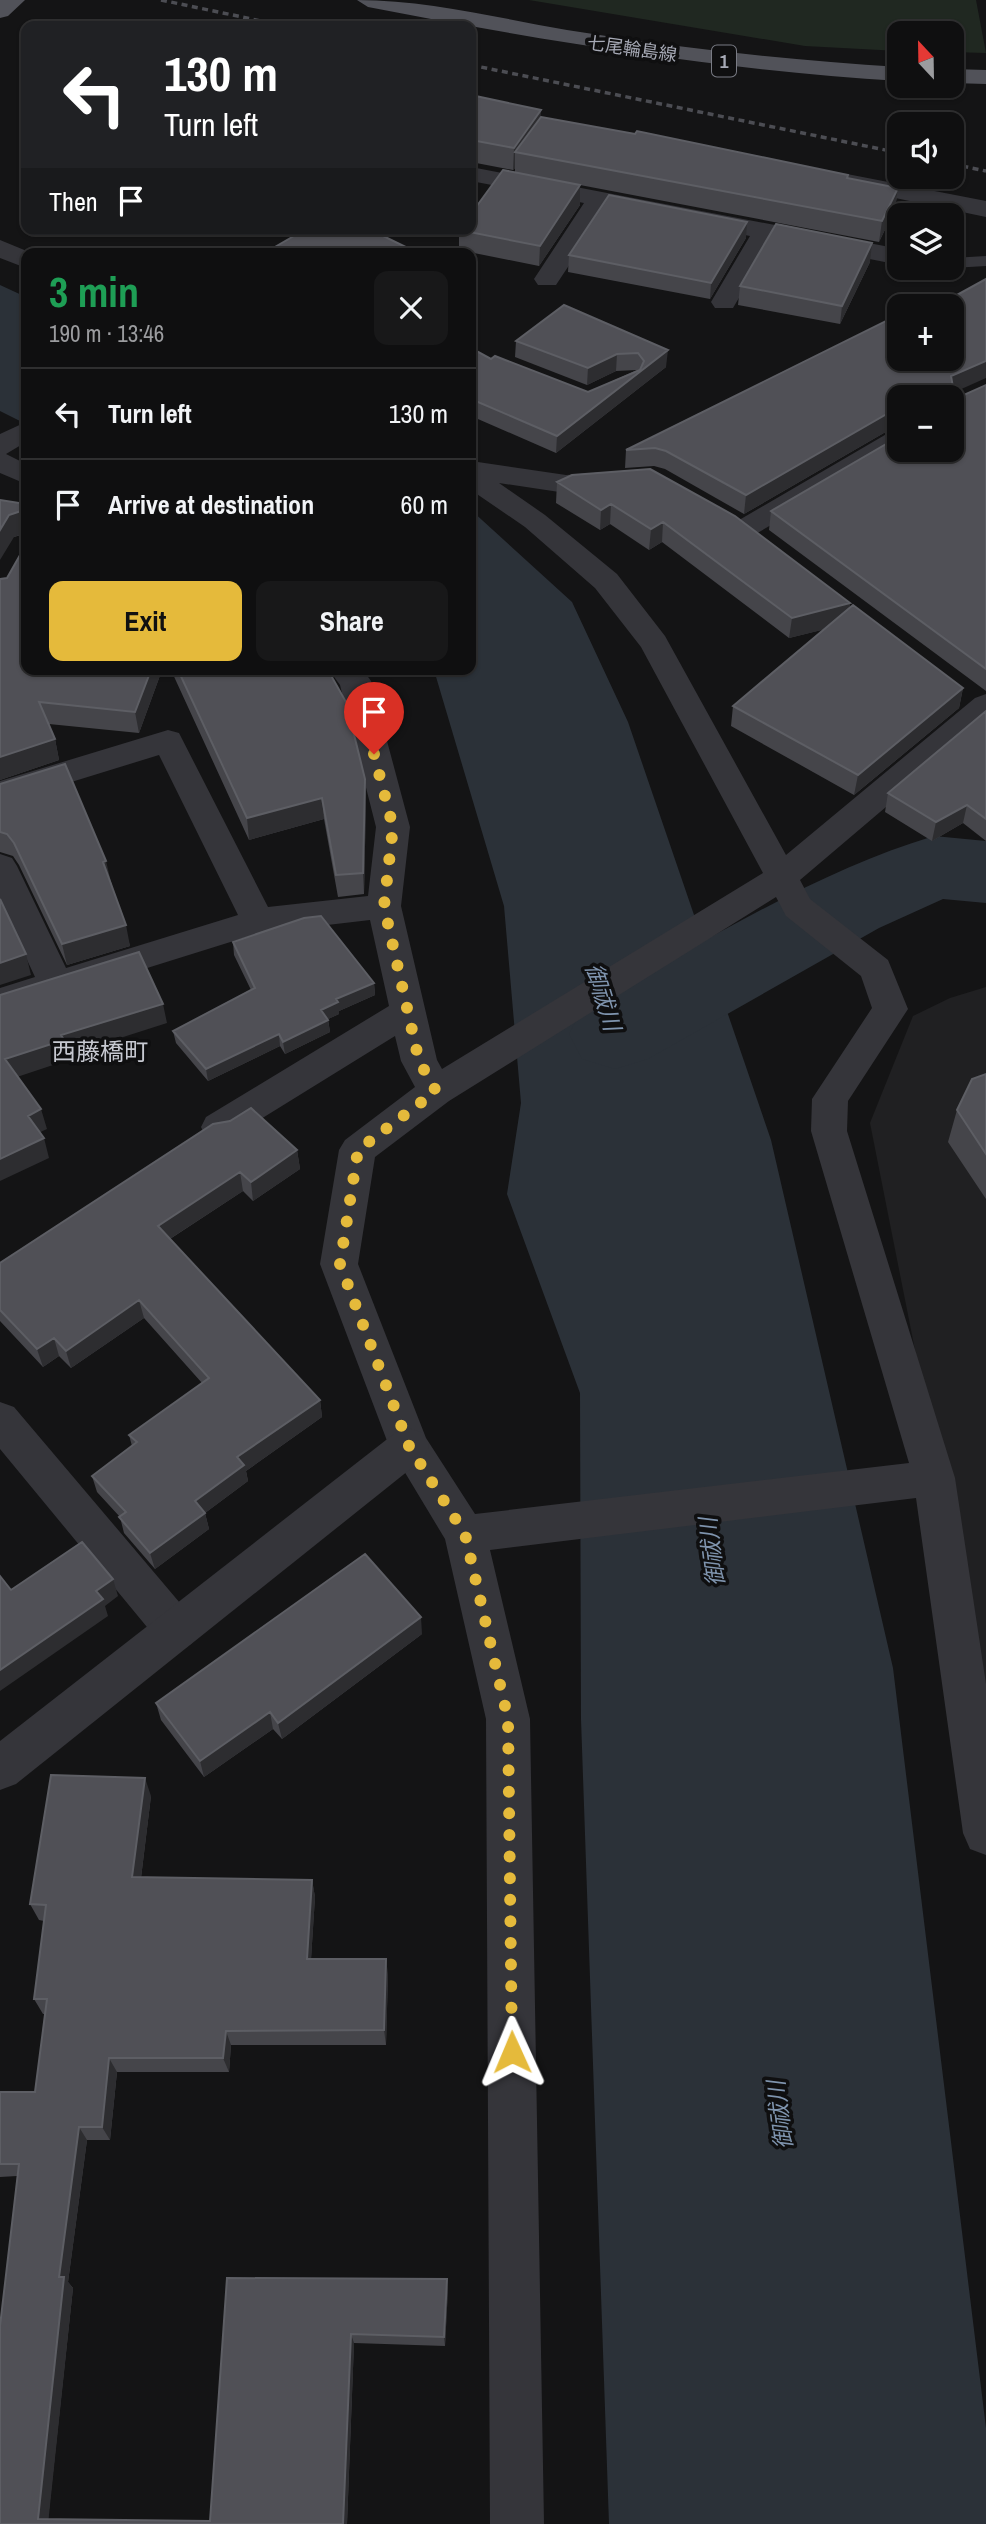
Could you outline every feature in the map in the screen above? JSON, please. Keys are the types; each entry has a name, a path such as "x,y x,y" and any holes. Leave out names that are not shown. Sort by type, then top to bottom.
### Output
{"main road":[{"path":"0,11 14,0"},
{"name":"七尾輪島線","path":"368,0 474,21"},
{"name":"七尾輪島線","path":"476,21 550,36 687,57 764,66 887,73"},
{"path":"964,76 986,77"}],"street":[{"path":"476,175 887,254"},
{"path":"823,176 986,209"},
{"path":"547,279 600,199"},
{"path":"724,302 765,231"},
{"path":"0,248 21,258"},
{"path":"0,447 21,433"},
{"path":"743,530 887,446"},
{"path":"0,461 21,472"},
{"path":"476,471 566,484 629,480"},
{"path":"476,480 536,521 614,591 654,643 789,892 876,969 890,1009 830,1099 830,1131 934,1478 986,1833"},
{"path":"349,675 355,681 393,827 384,906 419,1061 436,1091"},
{"path":"517,2524 508,1719 465,1534 409,1446 340,1264 358,1150 436,1091 789,892 977,701"},
{"path":"0,793 168,741 258,920"},
{"path":"0,866 56,984"},
{"path":"0,1001 258,920 384,906"},
{"path":"219,1127 408,1012"},
{"path":"0,1419 176,1630"},
{"path":"0,1769 409,1446"},
{"path":"465,1534 934,1478"}],"lane":[{"path":"964,262 986,261"}],"shaded area":[{"path":"529,0 976,0 986,53 964,52 964,21 887,21 887,50 805,46"},
{"path":"986,987 986,1708 870,1123 913,1016 950,998"}],"water":[{"path":"0,285 21,295 21,422 0,411"},
{"name":"御祓川","path":"476,515 572,602 628,722 771,1140 893,1668 986,2428 986,2524 609,2524 581,1719 580,1393 507,1194 521,1103 504,906 435,675 476,675"}],"building":[{"path":"476,96 541,110 514,148 476,141"},
{"path":"541,117 635,134 637,131 848,175 847,178 887,186 887,189 898,189 891,203 887,203 882,221 515,152"},
{"path":"503,170 580,185 540,246 476,233 476,207"},
{"path":"609,195 747,222 711,283 569,255"},
{"path":"776,224 872,243 842,306 740,286"},
{"path":"296,235 381,235 408,248 273,248"},
{"path":"986,279 986,361 964,370 964,294 959,294"},
{"path":"564,305 668,350 557,436 476,401 476,351 491,359 495,356 588,392 640,370 644,361 638,353 617,354 588,368 516,341"},
{"path":"887,320 887,371 963,371 951,376 953,385 887,385 887,414 746,495 666,451 655,448 626,450"},
{"path":"986,385 986,669 771,511 887,444 887,462 964,462 964,395"},
{"path":"650,469 735,516 850,603 792,618 663,522 651,529 611,504 601,510 557,482 572,475"},
{"path":"0,500 21,503 21,511 9,515 0,530"},
{"path":"21,553 21,675 149,675 135,712 39,702 55,739 0,757 0,579 7,578"},
{"path":"853,605 963,688 858,775 733,706"},
{"path":"180,675 331,675 346,702 365,779 363,873 336,875 322,798 247,818"},
{"path":"986,711 986,819 967,805 936,822 888,793"},
{"path":"65,764 106,861 103,862 126,925 62,944 14,843 7,834 0,832 0,784"},
{"path":"0,899 26,954 0,963"},
{"path":"321,916 374,983 336,999 338,1002 321,1010 328,1020 283,1042 279,1034 206,1069 173,1031 255,988 233,942 304,918"},
{"path":"139,952 163,1004 61,1035 64,1040 5,1059 41,1109 28,1116 44,1138 0,1159 0,995"},
{"path":"986,1074 986,1154 957,1110 972,1079"},
{"path":"251,1108 297,1150 251,1182 240,1172 158,1226 320,1400 237,1457 244,1465 195,1501 205,1513 150,1553 119,1517 126,1512 92,1476 137,1442 129,1435 209,1378 139,1300 66,1351 54,1338 37,1349 0,1310 0,1263 213,1124 230,1121"},
{"path":"82,1542 113,1579 96,1591 103,1599 0,1670 0,1576 11,1590"},
{"path":"365,1554 421,1617 278,1723 270,1712 200,1761 156,1703"},
{"path":"51,1775 145,1778 132,1877 312,1880 307,1959 386,1959 384,2030 226,2031 223,2058 109,2058 102,2127 79,2127 59,2277 64,2277 38,2519 210,2521 227,2278 447,2279 444,2337 351,2334 343,2524 0,2524 0,2326 19,2164 0,2164 0,2092 35,2092 47,1999 34,1999 46,1905 30,1904"}],"waterway":[{"name":"御祓川","path":"615,1034 848,905 934,867 986,872"}],"railway":[{"path":"161,0 261,21"},
{"path":"476,66 887,150"},
{"path":"964,166 986,171"}],"district":[{"name":"西藤橋町","path":"100,1052"}],"route":[{"path":"374,754 393,827 384,906 419,1061 436,1091 358,1150 340,1264 409,1446 465,1534 508,1719 512,2052"}]}
